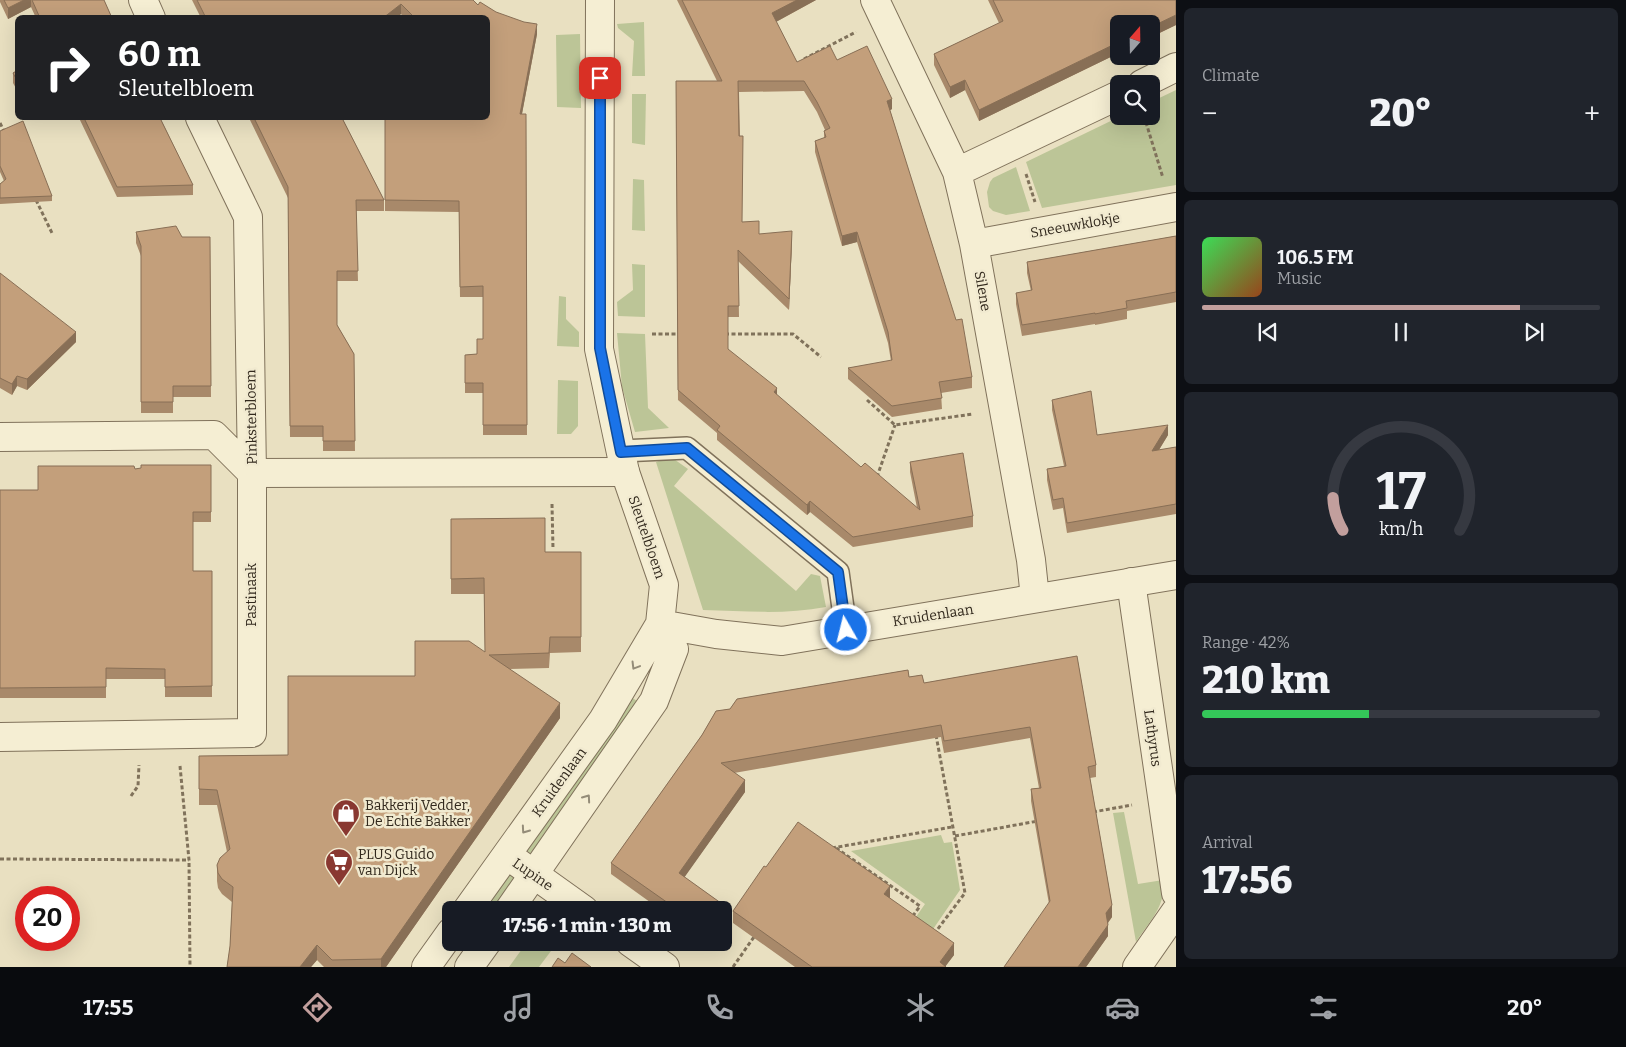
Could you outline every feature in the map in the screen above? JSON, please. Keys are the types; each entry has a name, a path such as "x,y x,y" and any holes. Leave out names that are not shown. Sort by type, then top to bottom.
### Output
{"street":[{"path":"143,0 150,15"},
{"name":"Sleutelbloem","path":"600,0 600,348 623,462 664,585 660,624"},
{"name":"Silene","path":"879,9 958,172 974,244 1004,409 1031,560 1035,598"},
{"path":"1160,75 1176,67"},
{"path":"958,172 1110,99"},
{"name":"Pinksterbloem","path":"201,120 248,217 252,473 552,472 623,462"},
{"name":"Sneeuwklokje","path":"974,244 1174,207"},
{"path":"7,432 214,434 252,473"},
{"name":"Pastinaak","path":"0,737 252,733 252,473"},
{"name":"Kruidenlaan","path":"474,901 603,720 660,624 716,634 782,641 1176,575"},
{"name":"Lathyrus","path":"1131,582 1176,893"},
{"path":"516,901 654,701 674,649 660,624"},
{"name":"Lupine","path":"507,855 571,901"},
{"path":"1137,967 1176,911"},
{"path":"426,967 442,945"},
{"path":"469,967 480,951"},
{"path":"643,951 665,967"}],"lane":[{"path":"623,462 687,448 838,572 846,630"}],"path":[{"path":"798,61 879,9"},
{"path":"0,123 8,140"},
{"path":"1147,125 1174,207"},
{"path":"1017,143 1043,231"},
{"path":"36,199 52,233"},
{"path":"652,334 689,334"},
{"path":"718,334 793,334 821,357"},
{"path":"867,400 895,426"},
{"path":"895,426 1004,409"},
{"path":"877,478 895,426"},
{"path":"552,472 553,549"},
{"path":"933,935 965,893 936,734"},
{"path":"180,762 189,860 190,967"},
{"path":"1088,812 1162,800"},
{"path":"955,836 1040,821"},
{"path":"828,849 952,826"},
{"path":"835,847 920,906 909,921"},
{"path":"0,859 189,860"},
{"path":"733,967 760,928"}],"green space":[{"path":"644,22 645,76 632,76 634,41 618,28 617,24"},
{"path":"580,34 581,108 557,107 556,35"},
{"path":"1176,90 1176,185 1042,208 1026,162 1110,121 1110,125 1160,125 1160,98"},
{"path":"632,94 646,94 645,145 632,143"},
{"path":"1016,167 1030,211 1006,215 993,211 989,207 987,192 990,182 993,178"},
{"path":"633,179 644,180 645,231 632,230"},
{"path":"632,264 645,265 645,317 618,316 617,302 633,290"},
{"path":"559,296 566,297 566,319 579,332 579,347 557,346"},
{"path":"617,333 645,334 648,408 669,428 635,432 622,387"},
{"path":"558,380 578,381 578,426 571,434 557,434"},
{"path":"671,457 688,469 674,486 796,591 811,574 820,576 826,607 780,612 703,610 656,462"},
{"path":"631,697 643,705 528,868 517,860"},
{"path":"1124,812 1138,884 1163,880 1164,889 1156,913 1136,942 1113,813"},
{"path":"941,835 944,843 952,842 960,890 907,967 881,967 925,904 851,851"},
{"path":"512,866 523,874 504,901 487,901"},
{"path":"521,951 551,951 539,967 509,967"}],"building":[{"path":"4,0 24,0 8,8"},
{"path":"32,0 104,0 111,15 39,15"},
{"path":"197,0 473,0 478,5 480,2 496,12 524,22 537,24 520,114 526,114 527,425 483,425 483,383 465,383 465,355 477,354 477,339 483,339 483,286 460,287 459,201 385,200 385,120 490,120 490,15 412,15 401,4 387,15 204,15"},
{"path":"682,0 797,0 772,13 797,62 830,46 837,60 867,46 892,99 887,101 956,320 962,319 972,377 939,382 942,398 892,406 848,368 892,360 888,332 857,232 842,236 815,141 826,137 824,131 830,128 804,81 738,81 739,136 743,136 742,222 759,221 759,234 792,231 789,299 738,250 739,306 728,306 728,349 777,388 774,392 861,467 865,463 920,510 910,462 963,453 973,516 853,537 810,501 807,505 717,430 720,426 678,390 676,81 722,81"},
{"path":"993,0 1176,0 1176,15 1160,23 1160,15 1110,15 1110,46 979,110 965,80 950,87 934,54 1003,21"},
{"path":"85,120 161,120 193,185 117,187"},
{"path":"255,120 343,120 384,200 356,200 358,271 337,271 337,325 354,354 355,441 323,441 323,426 290,426 288,187"},
{"path":"23,121 52,196 0,198 0,184 6,179 0,166 0,131"},
{"path":"176,226 182,237 210,237 211,386 173,386 173,402 141,402 141,246 136,232"},
{"path":"1176,236 1176,292 1126,301 1127,308 1022,325 1016,293 1032,290 1027,262"},
{"path":"0,273 76,332 27,379 17,376 12,384 0,378"},
{"path":"1091,391 1097,435 1168,425 1152,451 1176,447 1176,504 1067,523 1063,498 1053,500 1047,469 1066,466 1052,400"},
{"path":"141,465 211,465 211,512 193,512 193,571 212,571 212,686 165,687 165,669 106,668 106,687 0,688 0,490 38,490 38,466 134,466 135,469 141,468"},
{"path":"545,518 545,552 581,552 581,637 550,637 549,653 489,655 560,703 381,959 332,960 317,945 300,967 227,967 233,887 222,879 218,873 217,865 220,858 230,849 217,790 199,789 199,756 288,755 288,676 415,676 415,641 469,641 485,652 484,578 451,579 451,519"},
{"path":"1077,656 1096,765 1088,767 1112,905 1106,913 1108,925 1078,967 1004,967 1050,901 1031,789 1041,788 1030,727 944,741 941,725 721,763 745,780 679,873 718,901 665,901 611,863 702,735 716,711 730,709 737,699 908,670 909,677 922,675 924,683"},
{"path":"798,822 890,886 884,894 954,943 940,962 946,967 812,967 733,911 764,866 766,867"},
{"path":"572,953 591,967 552,967 558,958 565,963"}],"place":[{"name":"Bakkerij Vedder, De Echte Bakker","path":"346,837"},
{"name":"PLUS Guido van Dijck","path":"339,886"}],"route":[{"path":"600,78 600,348 621,452 687,448 838,572 846,630"}]}
